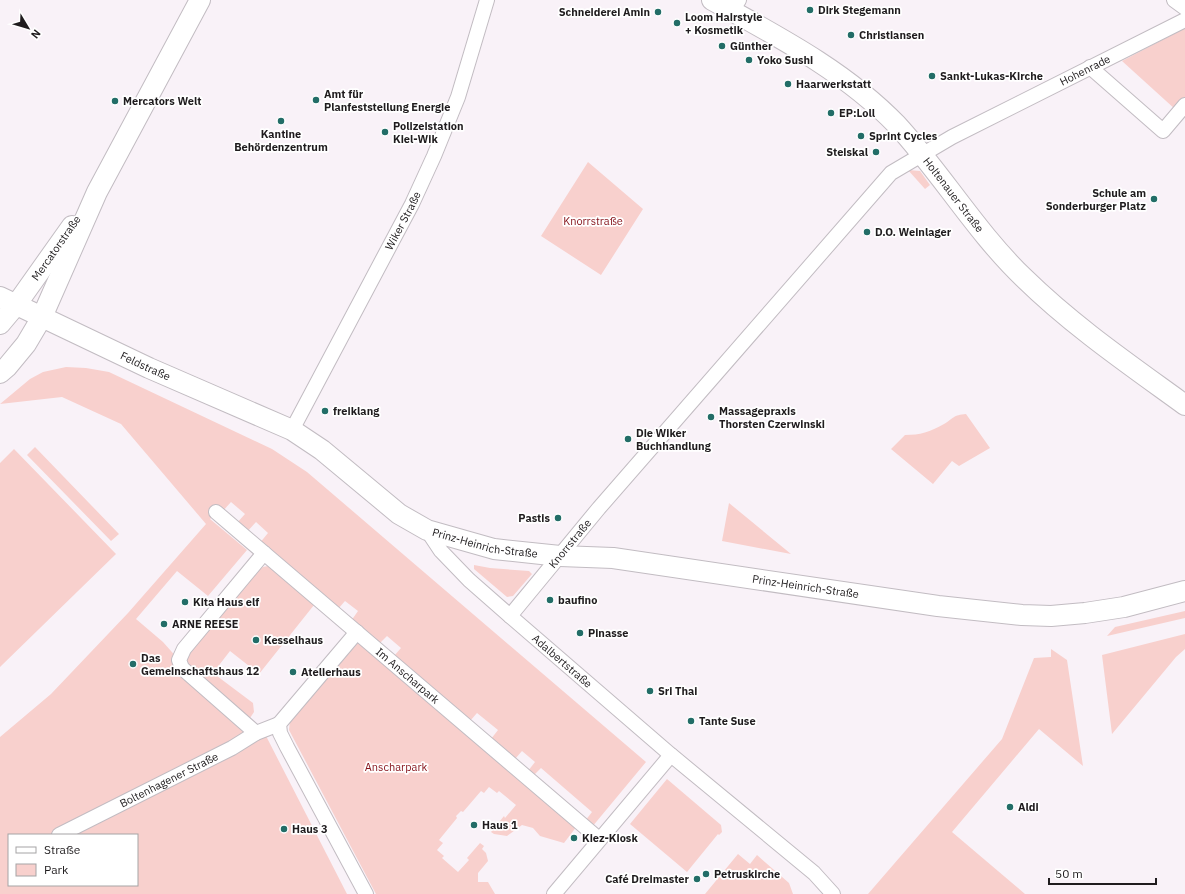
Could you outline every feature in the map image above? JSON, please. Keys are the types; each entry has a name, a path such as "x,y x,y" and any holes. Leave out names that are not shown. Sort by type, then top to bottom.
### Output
{"main road":[{"name":"Mercatorstraße","path":"0,373 7,367 26,344 42,317 96,192 200,0"},
{"name":"Holtenauer Straße","path":"712,0 736,6 852,85 878,107 921,154 988,239 1024,278 1073,321 1185,405"},
{"name":"Mercatorstraße","path":"0,324 8,301 96,192"},
{"name":"Feldstraße","path":"8,301 160,373 292,430"},
{"name":"Adalbertstraße","path":"292,430 322,450 399,514 427,530"},
{"name":"Prinz-Heinrich-Straße","path":"427,530 494,549 560,556 613,558 938,606 1022,615 1051,616 1092,612 1124,607 1185,591"}],"street":[{"name":"Wiker Straße","path":"292,430 412,204 458,97 487,0"},
{"path":"1174,0 1185,8"},
{"name":"Hohenrade","path":"921,154 1185,20"},
{"path":"1090,67 1163,131 1185,105"},
{"name":"Knorrstraße","path":"510,616 599,508 891,173 921,154"},
{"name":"Im Anscharpark","path":"216,512 599,839"},
{"name":"Adalbertstraße","path":"427,530 441,551 469,580 671,755 814,873 833,894"},
{"path":"256,733 182,668 179,660 184,649 264,553"},
{"path":"357,632 280,724 280,733 366,894"},
{"name":"Boltenhagener Straße","path":"61,834 232,748 256,733 280,724"},
{"path":"554,894 671,755"}],"green space":[{"path":"1185,28 1185,100 1176,110 1122,61"},
{"name":"Knorrstraße","path":"588,162 643,209 601,275 541,236"},
{"path":"908,170 920,171 930,185 925,189"},
{"path":"66,367 86,368 109,372 272,449 307,472 646,762 592,827 585,821 592,812 541,768 533,776 528,771 535,762 522,751 515,759 491,739 498,730 477,713 470,721 394,656 401,648 387,636 379,644 351,621 358,611 345,601 338,609 259,544 268,533 256,522 246,533 236,524 245,514 231,502 222,512 220,509 210,519 247,550 208,596 177,571 136,619 163,642 179,660 265,734 347,894 0,894 0,737 51,694 128,613 206,524 121,424 62,397 0,404 30,379 43,372"},
{"path":"966,414 990,448 959,466 952,461 933,484 891,449 905,435 920,434 929,431 956,416"},
{"path":"35,447 119,534 111,541 27,455"},
{"path":"14,449 116,554 0,667 0,463"},
{"path":"729,503 791,554 722,541"},
{"path":"474,565 490,568 529,571 532,574 513,596 507,597 474,569"},
{"path":"268,566 314,605 259,674 230,651 213,673 253,703 254,712 248,721 184,663 186,655 258,571 263,567"},
{"path":"1185,611 1185,618 1107,636 1115,627"},
{"path":"1185,634 1185,649 1176,657 1112,734 1102,655"},
{"name":"Anscharpark","path":"368,641 580,822 564,843 540,836 533,828 522,825 507,836 494,834 491,832 504,816 505,818 516,805 499,791 497,793 489,787 484,793 481,791 463,812 461,811 456,816 457,818 439,840 443,843 437,850 444,856 442,858 458,872 469,860 467,858 480,843 484,846 482,849 486,853 488,861 478,873 478,882 488,882 495,894 376,894 289,730 290,720 357,644"},
{"path":"1051,649 1067,660 1083,766 1039,729 952,832 1025,894 868,894 1002,739 1034,658 1051,657"},
{"path":"667,779 721,825 722,832 719,835 718,834 687,872 630,824"},
{"path":"738,854 750,864 757,855 789,883 793,894 705,894"}],"place":[{"name":"Dirk Stegemann","path":"810,10"},
{"name":"Schneiderei Amin","path":"658,12"},
{"name":"Loom Hairstyle + Kosmetik","path":"677,23"},
{"name":"Christiansen","path":"851,35"},
{"name":"Günther","path":"722,46"},
{"name":"Yoko Sushi","path":"749,60"},
{"name":"Sankt-Lukas-Kirche","path":"932,76"},
{"name":"Haarwerkstatt","path":"788,84"},
{"name":"Amt für Planfeststellung Energie","path":"316,100"},
{"name":"Mercators Welt","path":"115,101"},
{"name":"EP:Loll","path":"831,113"},
{"name":"Kantine Behördenzentrum","path":"281,121"},
{"name":"Polizeistation Kiel-Wik","path":"385,132"},
{"name":"Sprint Cycles","path":"861,136"},
{"name":"Steiskal","path":"876,152"},
{"name":"Schule am Sonderburger Platz","path":"1154,199"},
{"name":"D.O. Weinlager","path":"867,232"},
{"name":"freiklang","path":"325,411"},
{"name":"Massagepraxis Thorsten Czerwinski","path":"711,417"},
{"name":"Die Wiker Buchhandlung","path":"628,439"},
{"name":"Pastis","path":"558,518"},
{"name":"baufino","path":"550,600"},
{"name":"Kita Haus elf","path":"185,602"},
{"name":"ARNE REESE","path":"164,624"},
{"name":"Pinasse","path":"580,633"},
{"name":"Kesselhaus","path":"256,640"},
{"name":"Das Gemeinschaftshaus 12","path":"133,664"},
{"name":"Atelierhaus","path":"293,672"},
{"name":"Sri Thai","path":"650,691"},
{"name":"Tante Suse","path":"691,721"},
{"name":"Aldi","path":"1010,807"},
{"name":"Haus 1","path":"474,825"},
{"name":"Haus 3","path":"284,829"},
{"name":"Kiez-Kiosk","path":"574,838"},
{"name":"Petruskirche","path":"706,874"},
{"name":"Café Dreimaster","path":"697,879"}]}
